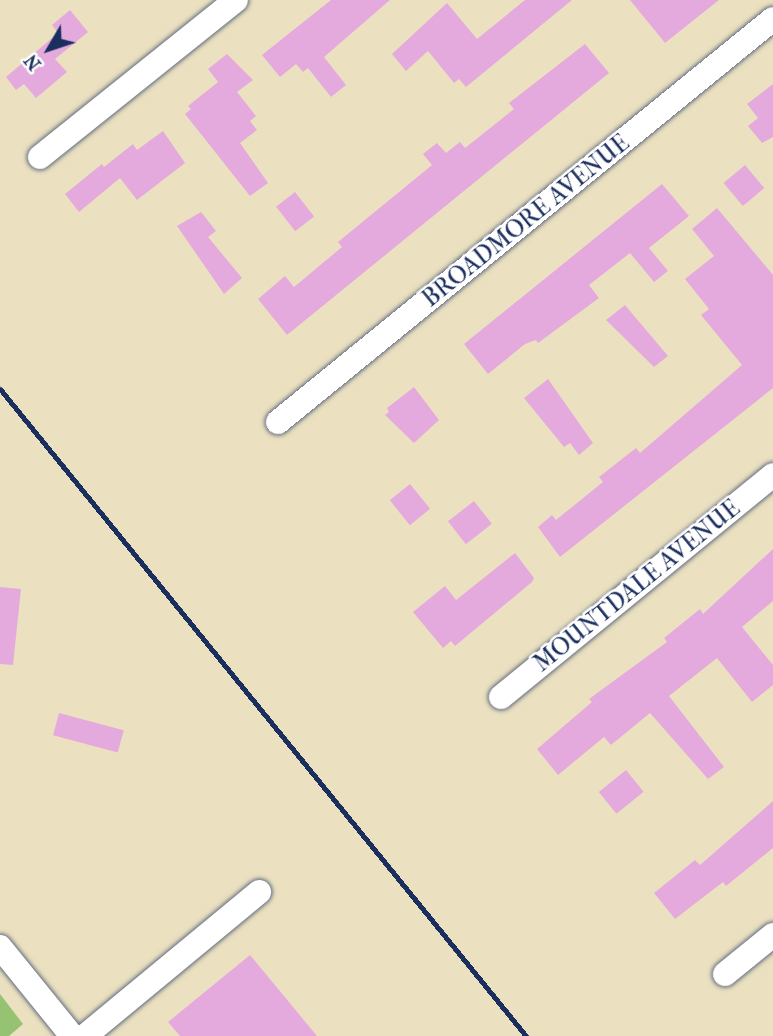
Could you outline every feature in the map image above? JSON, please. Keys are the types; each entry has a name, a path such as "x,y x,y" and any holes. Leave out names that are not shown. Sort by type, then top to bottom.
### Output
{"street":[{"path":"40,157 236,0"},
{"name":"BROADMORE AVENUE","path":"278,422 773,19"},
{"name":"MOUNTDALE AVENUE","path":"501,697 773,475"},
{"path":"85,1036 259,891"},
{"path":"725,974 773,935"},
{"path":"0,947 72,1036"}],"green space":[{"path":"0,994 23,1024 9,1036 0,1036"}],"building":[{"path":"331,0 390,0 324,57 346,85 331,97 308,68 303,72 296,64 280,77 262,55"},
{"path":"525,0 572,0 466,87 459,79 454,83 428,51 406,71 392,54 447,3 477,39"},
{"path":"630,0 719,0 665,43"},
{"path":"70,10 88,32 55,59 67,72 36,98 24,84 16,90 6,77 58,33 52,25"},
{"path":"585,44 609,73 287,335 258,299 285,276 294,287 342,247 338,242 432,165 423,154 437,143 446,153 460,142 465,148 514,109 509,103"},
{"path":"227,54 253,80 237,92 256,116 250,121 257,130 240,143 268,183 250,196 185,114 191,109 188,106 218,82 208,69"},
{"path":"773,84 773,137 762,143 748,126 758,118 747,104"},
{"path":"163,131 185,163 137,200 120,178 79,212 65,194 102,164 104,167 133,144 137,150"},
{"path":"745,165 764,188 743,206 724,183"},
{"path":"662,184 689,216 649,248 668,271 654,282 630,253 589,285 599,298 538,343 536,340 525,344 488,374 464,344"},
{"path":"295,192 314,216 295,231 276,207"},
{"path":"717,208 773,275 773,388 560,557 538,527 552,515 556,520 603,482 599,477 636,448 640,453 742,365 701,315 709,309 685,279 714,256 692,229"},
{"path":"201,212 216,231 208,237 242,278 224,294 177,226"},
{"path":"625,305 668,356 654,367 606,320"},
{"path":"548,379 593,443 579,455 570,443 564,447 524,398"},
{"path":"414,387 439,420 414,443 385,415 389,412 387,408"},
{"path":"410,484 430,509 410,525 390,500"},
{"path":"474,501 492,524 466,544 448,521"},
{"path":"773,549 773,601 742,627 773,665 773,685 752,702 717,658 669,696 724,767 708,779 650,713 611,745 604,737 558,775 537,749 592,702 589,699 667,642 664,638 700,609 703,614"},
{"path":"515,553 534,578 532,582 455,646 451,641 443,648 413,612 445,586 456,600"},
{"path":"0,587 21,589 13,665 0,664"},
{"path":"59,713 124,730 118,753 53,735"},
{"path":"626,770 644,792 616,814 599,792"},
{"path":"773,801 773,848 726,886 723,882 675,919 654,893 695,860 700,865"},
{"path":"250,955 317,1036 180,1036 168,1022"}],"railway":[{"path":"0,389 526,1036"}]}
